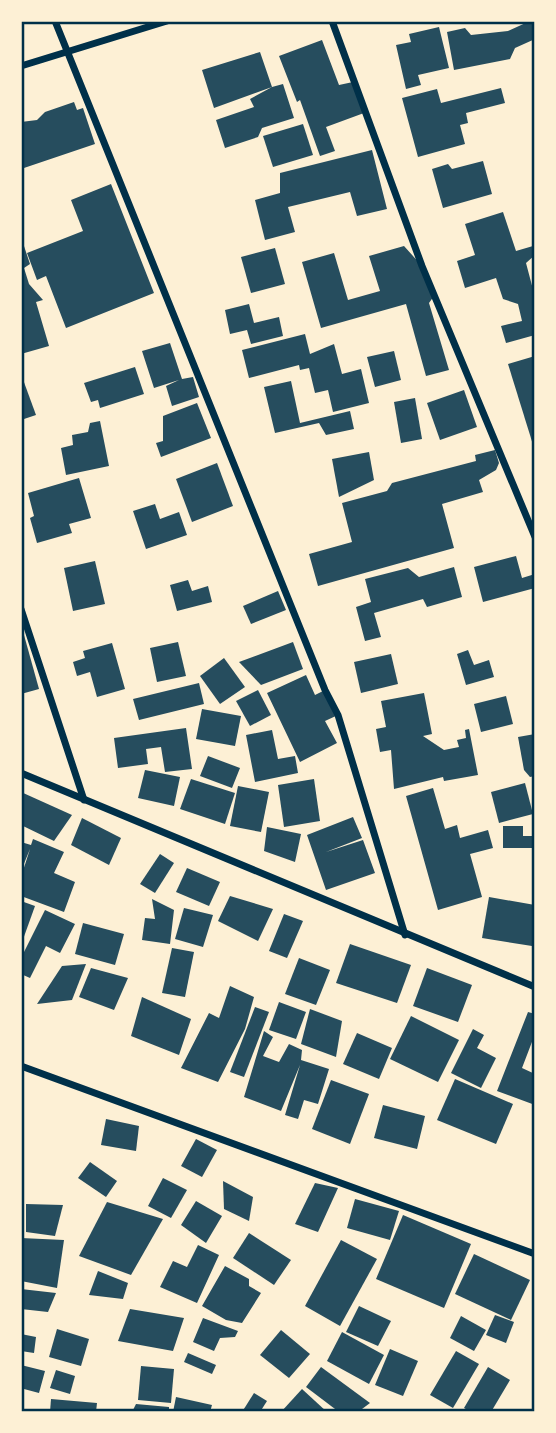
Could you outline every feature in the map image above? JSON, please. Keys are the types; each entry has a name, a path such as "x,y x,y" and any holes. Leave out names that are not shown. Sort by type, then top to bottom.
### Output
{"street":[{"path":"55,21 325,690 338,715 405,935"},
{"path":"21,66 167,21"},
{"path":"332,21 422,266 535,537"},
{"path":"21,609 84,800"},
{"path":"21,773 535,987"},
{"path":"21,1066 535,1254"}],"building":[{"path":"535,21 535,39 515,48 510,59 454,70 447,32 465,28 471,35 508,31"},
{"path":"439,27 449,68 418,75 421,85 406,89 396,45 411,42 409,34"},
{"path":"322,40 339,85 353,82 364,113 326,127 335,151 320,156 300,100 297,102 279,56"},
{"path":"260,52 272,87 214,108 202,70"},
{"path":"283,84 294,118 262,128 258,137 225,148 216,120 254,107 250,99"},
{"path":"501,88 505,103 466,113 468,123 460,125 465,144 418,157 402,98 437,89 441,103"},
{"path":"74,102 77,110 83,108 95,144 21,169 21,122 37,120 45,112"},
{"path":"303,124 313,155 273,167 263,136"},
{"path":"372,150 387,209 357,216 350,192 288,207 295,232 265,240 255,200 280,193 280,173"},
{"path":"483,161 492,194 443,208 432,169 448,164 452,169"},
{"path":"111,184 154,293 66,328 46,276 37,280 27,253 83,231 71,200"},
{"path":"503,212 516,251 533,246 535,255 526,263 535,297 535,335 506,343 501,326 522,321 518,304 503,299 496,278 465,288 457,261 475,255 465,224"},
{"path":"21,237 30,264 24,268 29,284 43,300 36,302 49,346 21,354"},
{"path":"404,246 422,266 434,296 429,303 449,370 426,376 406,304 321,328 302,262 334,253 348,300 380,291 369,256"},
{"path":"275,248 285,284 251,293 241,257"},
{"path":"249,304 254,323 279,317 283,336 251,344 247,330 230,334 225,310"},
{"path":"305,334 310,354 334,344 342,374 361,369 369,403 333,412 328,390 315,393 309,368 300,370 299,365 249,378 242,350"},
{"path":"170,343 182,379 193,377 199,397 172,406 166,386 179,380 154,388 142,351"},
{"path":"394,351 401,380 375,387 367,357"},
{"path":"535,356 535,448 534,448 508,364"},
{"path":"135,367 144,394 100,408 98,400 91,402 84,383"},
{"path":"21,374 36,415 21,420"},
{"path":"291,381 300,423 350,411 354,429 326,435 319,423 275,433 264,387"},
{"path":"464,390 477,427 440,440 427,403"},
{"path":"415,398 422,439 401,443 394,402"},
{"path":"197,403 211,438 161,457 156,443 163,441 163,416"},
{"path":"100,421 109,466 66,475 61,448 73,445 72,435 88,432 90,423"},
{"path":"495,450 499,463 496,470 479,480 483,492 442,504 454,548 318,586 309,554 352,542 342,503 387,491 392,483 476,461 475,455"},
{"path":"369,452 374,480 339,497 332,459"},
{"path":"217,463 233,506 192,522 176,479"},
{"path":"79,478 91,518 69,524 72,533 37,543 30,518 34,516 28,493"},
{"path":"155,504 160,519 179,512 187,535 146,549 133,511"},
{"path":"516,556 522,578 535,574 535,588 483,602 474,567"},
{"path":"95,561 105,604 73,611 64,568"},
{"path":"454,567 462,597 427,607 423,599 374,613 381,637 365,641 356,607 371,602 365,579 408,568 419,577"},
{"path":"188,580 192,591 208,586 212,602 177,611 170,585"},
{"path":"278,591 286,610 251,624 243,606"},
{"path":"24,635 39,689 21,694 21,636"},
{"path":"178,642 186,676 157,682 150,648"},
{"path":"293,642 303,669 261,685 239,662"},
{"path":"112,643 125,689 97,697 90,672 77,676 73,662 85,658 83,651"},
{"path":"468,650 474,665 489,660 494,677 466,685 457,654"},
{"path":"391,654 398,684 361,693 354,662"},
{"path":"224,658 245,687 220,704 200,676"},
{"path":"306,675 315,695 325,690 338,715 325,721 337,743 300,762 267,693"},
{"path":"199,683 204,704 139,720 133,699"},
{"path":"258,690 271,715 250,726 236,701"},
{"path":"424,693 432,734 423,736 444,750 459,747 457,740 466,738 465,730 469,729 478,775 444,781 443,777 394,789 391,750 380,752 376,729 386,727 381,701"},
{"path":"506,696 513,724 481,732 474,704"},
{"path":"202,709 241,716 235,746 196,739"},
{"path":"186,728 192,769 165,772 161,747 146,749 148,764 118,768 114,738"},
{"path":"272,730 278,759 295,756 298,773 255,782 246,735"},
{"path":"535,734 535,776 530,777 524,770 518,737"},
{"path":"208,756 240,768 232,788 200,776"},
{"path":"145,770 180,777 174,806 138,798"},
{"path":"191,779 235,793 225,824 180,809"},
{"path":"314,779 320,821 284,827 278,785"},
{"path":"525,783 533,814 499,823 491,792"},
{"path":"238,786 269,792 261,832 230,826"},
{"path":"433,788 445,829 457,825 460,838 488,830 493,848 470,854 482,897 438,910 406,796"},
{"path":"21,792 72,815 54,841 21,825"},
{"path":"353,817 362,838 326,852 363,840 375,873 326,890 307,835"},
{"path":"82,818 121,838 109,865 71,845"},
{"path":"503,826 523,826 523,836 534,836 534,848 503,848"},
{"path":"267,827 301,834 295,862 264,851"},
{"path":"33,839 64,852 54,873 75,882 64,912 21,896 21,877 30,849 21,871 21,842 31,845"},
{"path":"160,854 174,863 155,893 140,884"},
{"path":"187,868 220,882 209,906 176,892"},
{"path":"230,896 273,909 258,941 218,921"},
{"path":"489,897 535,905 532,946 482,938"},
{"path":"152,899 174,910 170,944 142,940 145,918 155,919"},
{"path":"21,901 35,906 21,945"},
{"path":"184,908 213,915 203,947 175,939"},
{"path":"45,910 75,924 60,953 46,946 30,978 21,974 21,958"},
{"path":"284,914 303,921 287,958 269,951"},
{"path":"83,923 124,934 115,965 75,954"},
{"path":"350,944 411,965 397,1003 336,983"},
{"path":"172,948 194,952 185,997 162,993"},
{"path":"299,958 330,970 316,1005 285,994"},
{"path":"86,964 72,1000 37,1004 62,966"},
{"path":"91,968 128,978 114,1010 79,997"},
{"path":"427,968 472,985 458,1022 413,1006"},
{"path":"230,986 254,997 245,1029 218,1082 181,1068 209,1013 219,1018"},
{"path":"142,997 191,1019 179,1055 131,1036"},
{"path":"279,1002 306,1012 296,1039 269,1030"},
{"path":"255,1007 269,1012 244,1077 230,1072"},
{"path":"310,1009 342,1021 336,1057 301,1044"},
{"path":"528,1012 535,1014 535,1034 522,1068 535,1074 535,1105 497,1091"},
{"path":"411,1016 459,1040 438,1082 390,1059"},
{"path":"473,1029 484,1035 477,1048 496,1058 481,1088 451,1073"},
{"path":"264,1031 273,1037 263,1056 279,1062 289,1044 302,1050 301,1060 329,1069 318,1104 304,1100 298,1119 285,1115 300,1065 281,1111 244,1097"},
{"path":"357,1033 392,1048 379,1079 343,1064"},
{"path":"455,1079 513,1104 496,1144 437,1120"},
{"path":"331,1080 369,1094 350,1144 312,1129"},
{"path":"383,1105 425,1116 417,1149 374,1138"},
{"path":"106,1119 139,1126 136,1151 101,1145"},
{"path":"196,1139 217,1150 202,1177 181,1166"},
{"path":"90,1162 117,1181 106,1197 78,1178"},
{"path":"163,1178 187,1190 171,1218 148,1206"},
{"path":"223,1181 253,1197 249,1221 224,1209"},
{"path":"315,1183 338,1188 318,1232 295,1224"},
{"path":"355,1199 399,1211 390,1240 347,1228"},
{"path":"196,1201 222,1216 206,1243 181,1225"},
{"path":"107,1202 163,1219 131,1275 79,1256"},
{"path":"26,1204 63,1205 55,1236 26,1232"},
{"path":"403,1215 471,1244 444,1308 376,1279"},
{"path":"249,1233 291,1260 274,1285 233,1258"},
{"path":"21,1238 64,1240 57,1288 21,1281"},
{"path":"341,1240 377,1259 340,1326 305,1306"},
{"path":"198,1245 219,1255 197,1303 160,1287 173,1261 187,1267"},
{"path":"474,1254 530,1280 511,1320 455,1294"},
{"path":"225,1266 249,1279 249,1286 261,1293 242,1323 226,1320 202,1306"},
{"path":"98,1271 128,1283 123,1299 89,1295"},
{"path":"21,1289 56,1293 48,1312 21,1309"},
{"path":"359,1306 391,1321 378,1346 346,1332"},
{"path":"130,1309 184,1318 173,1351 118,1341"},
{"path":"495,1315 514,1322 506,1343 486,1335"},
{"path":"461,1316 486,1330 474,1351 450,1338"},
{"path":"203,1318 238,1331 235,1337 220,1338 214,1351 193,1342"},
{"path":"57,1329 89,1339 81,1366 49,1357"},
{"path":"281,1330 310,1354 289,1378 260,1355"},
{"path":"342,1332 384,1355 369,1384 327,1361"},
{"path":"21,1334 36,1337 34,1353 21,1351"},
{"path":"390,1349 418,1361 403,1396 375,1385"},
{"path":"456,1351 479,1364 453,1408 430,1395"},
{"path":"188,1353 216,1365 212,1374 184,1362"},
{"path":"21,1365 45,1371 39,1393 24,1389 23,1401"},
{"path":"141,1366 174,1369 171,1403 138,1400"},
{"path":"321,1367 370,1403 358,1412 339,1412 306,1387"},
{"path":"488,1367 510,1380 491,1412 471,1412 464,1408"},
{"path":"56,1370 75,1376 70,1394 50,1388"},
{"path":"302,1389 327,1412 281,1412"},
{"path":"254,1393 267,1401 260,1412 242,1412"},
{"path":"176,1397 212,1405 210,1412 173,1412"},
{"path":"51,1399 97,1403 96,1412 50,1412"},
{"path":"136,1404 169,1407 169,1412 132,1412"}]}
